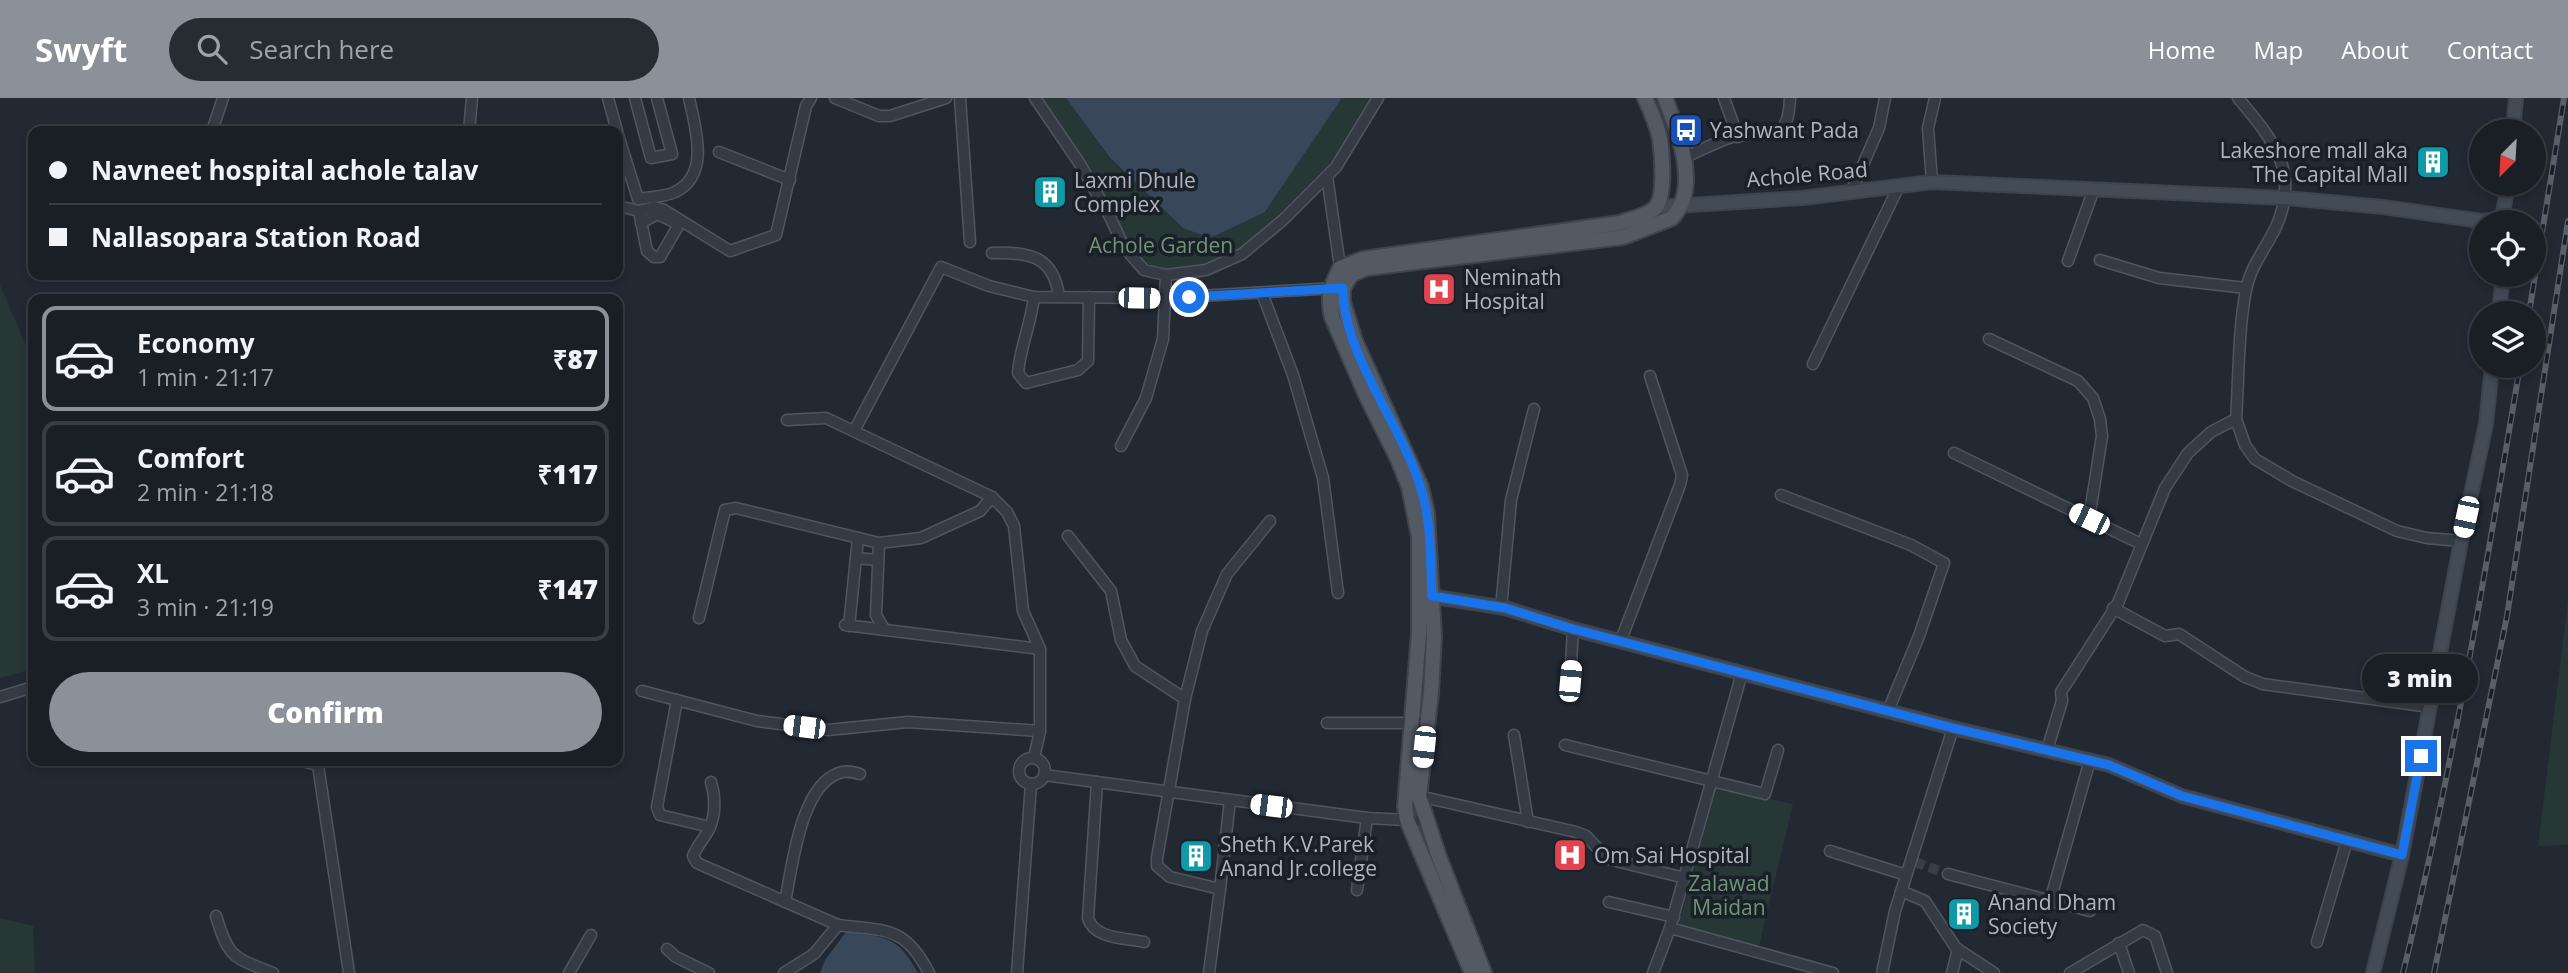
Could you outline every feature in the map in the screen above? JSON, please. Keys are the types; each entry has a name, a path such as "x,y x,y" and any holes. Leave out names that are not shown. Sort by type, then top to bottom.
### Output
{"main road":[{"path":"1645,98 1660,138 1662,176 1657,207"},
{"path":"1337,288 1352,274 1367,268 1623,237 1672,218 1681,205 1685,157 1665,98"},
{"name":"Achole Road","path":"1340,268 1363,259 1620,223 1657,207"},
{"path":"1340,268 1337,288 1355,341 1421,487 1427,513 1426,595 1419,633 1405,807 1407,820 1472,973"},
{"path":"1426,595 1434,637 1419,796 1484,973"}],"street":[{"path":"214,126 223,98"},
{"path":"469,126 472,98"},
{"path":"608,98 615,126"},
{"path":"635,98 651,158 672,153 657,98"},
{"path":"623,152 638,199 674,193 686,184 697,164 698,143 689,98"},
{"path":"623,207 639,211 654,207 664,210 730,251 776,235 806,106 811,98"},
{"path":"835,98 878,116 890,116 946,98"},
{"path":"960,98 970,242"},
{"path":"1035,98 1080,164 1124,247 1144,270 1166,275 1206,270 1242,254 1283,220 1342,158 1378,98"},
{"path":"1724,98 1738,137"},
{"path":"1685,157 1738,137 1772,134 1782,130 1789,115 1790,98"},
{"path":"1852,192 1878,128 1885,98"},
{"path":"1932,182 1928,128 1935,98"},
{"path":"2238,98 2270,137 2281,160 2286,198 2276,227 2260,253 2246,288 2236,419 2245,445 2255,459 2292,481 2397,531 2427,538 2461,541"},
{"path":"2514,119 2516,98"},
{"path":"719,152 790,180"},
{"path":"1327,176 1340,268"},
{"name":"Achole Road","path":"1657,207 1802,198 1932,182 2286,198 2383,207 2469,219"},
{"path":"1813,364 1899,186"},
{"path":"2068,261 2094,189"},
{"path":"639,211 641,223 647,251 654,257 660,257 677,225 657,214 641,223"},
{"path":"992,253 1024,252 1048,266 1057,281 1059,297"},
{"path":"2100,260 2159,278 2246,288"},
{"path":"854,431 941,267 989,286 1034,297 1165,298 1337,288"},
{"path":"1121,446 1146,398 1163,339 1166,275"},
{"path":"1262,293 1293,375 1323,478 1338,593"},
{"path":"1034,297 1032,315 1018,364 1018,373 1026,383 1078,370 1088,361 1089,298"},
{"path":"1989,339 2078,382 2093,398 2102,436 2089,519"},
{"path":"1620,640 1682,475 1650,376"},
{"path":"2373,973 2402,855 2461,541 2486,424 2491,378"},
{"path":"1501,608 1511,500 1534,409"},
{"path":"788,420 826,418 992,497 1007,512 1013,526 1023,611 1040,649 1040,731 1034,758"},
{"path":"2048,750 2062,701 2061,692 2118,603 2165,488 2188,453 2211,432 2236,419"},
{"path":"1954,453 2141,544"},
{"path":"1781,495 1911,545 1944,563 1919,636 1888,711"},
{"path":"699,618 726,510 736,508 879,544 921,538 980,511 992,497"},
{"path":"1220,889 1170,877 1157,866 1185,699 1202,631 1227,574 1270,521"},
{"path":"1068,536 1111,591 1121,640 1135,666 1185,699"},
{"path":"858,538 847,625 1040,649"},
{"path":"879,544 876,615 884,629"},
{"path":"856,558 878,560"},
{"path":"1426,595 1501,608 1953,728 2109,765 2182,796 2402,855"},
{"path":"2113,608 2165,636 2179,634 2245,677 2263,684 2430,707"},
{"path":"1570,681 1573,629"},
{"path":"1653,973 1674,917 1742,673"},
{"path":"0,698 28,690"},
{"path":"642,691 757,721 828,730 908,722 1040,731"},
{"path":"677,700 656,807 660,815 710,827"},
{"path":"1327,723 1427,723"},
{"path":"1882,973 1901,891 1913,862 1953,728"},
{"path":"1514,735 1528,822"},
{"path":"1565,744 1765,794 1778,750"},
{"path":"1031,784 1044,775 1044,766 1034,758"},
{"path":"1031,784 1020,777 1019,769 1023,762 1034,758"},
{"path":"2050,901 2090,760"},
{"path":"318,766 349,973"},
{"path":"785,902 798,832 810,802 830,777 847,771 860,774"},
{"path":"1044,775 1367,818 1427,821"},
{"path":"710,782 715,797 710,827 693,856 697,863 838,925 898,935 917,950 929,973"},
{"path":"1097,782 1088,918 1090,926 1101,933 1144,942"},
{"path":"1017,973 1031,784"},
{"path":"1419,796 1576,832 1586,836 1608,859 1685,878"},
{"path":"1209,973 1230,800"},
{"path":"1357,890 1367,818"},
{"path":"2317,942 2347,841"},
{"path":"1830,851 1906,875"},
{"path":"1948,874 2090,911"},
{"path":"1901,891 1925,901 1958,949 1994,973"},
{"path":"1609,902 1674,917"},
{"path":"216,916 227,948 237,957 273,973"},
{"path":"784,973 814,954 838,925"},
{"path":"1670,928 1833,973"},
{"path":"2070,973 2143,930 2155,936 2167,973"},
{"path":"569,973 591,935"},
{"path":"2119,943 2129,973"},
{"path":"1952,973 1958,949"},
{"path":"667,950 709,973"}],"green space":[{"name":"Achole Garden","path":"1037,98 1066,98 1110,159 1183,228 1265,212 1342,98 1378,98 1336,167 1242,254 1197,271 1144,270 1124,247"},
{"path":"0,285 28,350 28,670 0,678"},
{"path":"2568,600 2568,845 2538,846"},
{"name":"Zalawad Maidan","path":"1716,787 1793,804 1758,950 1678,928"},
{"path":"0,918 33,926 35,973 0,973"}],"water":[{"path":"1066,98 1342,98 1265,212 1210,238 1183,228 1110,158"},
{"path":"846,932 890,940 904,951 918,973 820,973 825,960"}],"tunnel":[{"path":"1915,862 1948,874"}],"railway":[{"path":"2531,301 2564,98"},
{"path":"2434,973 2507,616 2568,221"},
{"path":"2403,973 2453,746 2518,378"}],"place":[{"name":"Yashwant Pada","path":"1686,130"},
{"name":"Lakeshore mall aka The Capital Mall","path":"2433,162"},
{"name":"Laxmi Dhule Complex","path":"1050,192"},
{"name":"Neminath Hospital","path":"1439,289"},
{"name":"Om Sai Hospital","path":"1570,855"},
{"name":"Sheth K.V.Parek Anand Jr.college","path":"1196,856"},
{"name":"Anand Dham Society","path":"1964,914"}],"route":[{"path":"1189,297 1343,288 1343,302 1355,341 1421,487 1427,513 1432,596 1505,608 1573,629 1953,728 2109,765 2182,796 2402,855 2421,756"}]}
